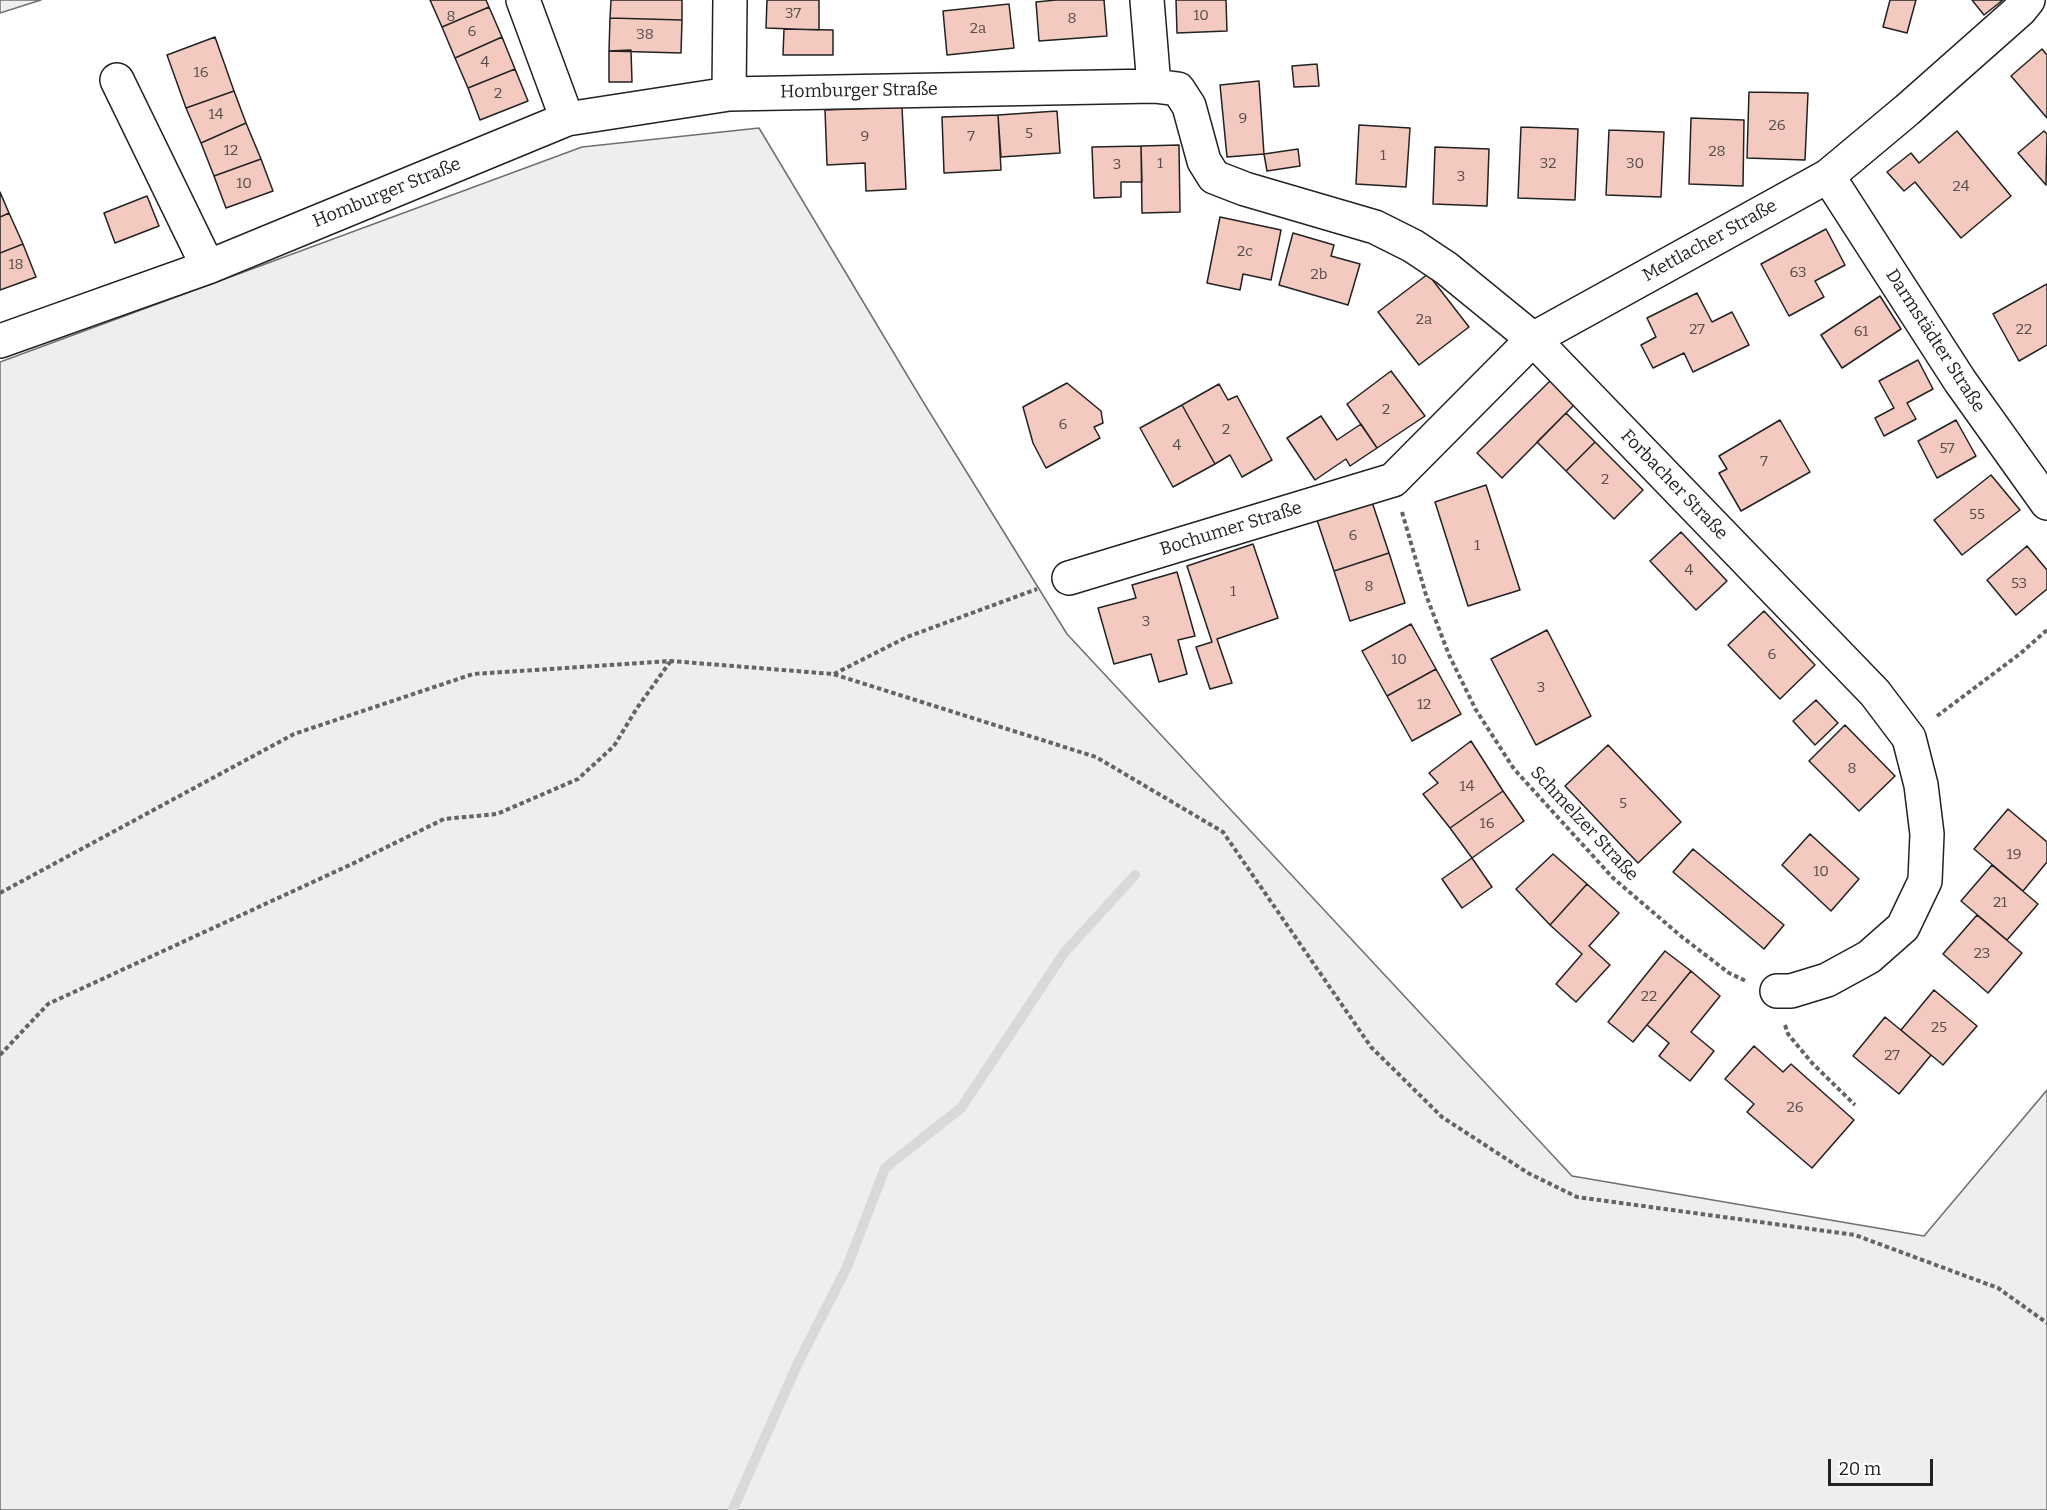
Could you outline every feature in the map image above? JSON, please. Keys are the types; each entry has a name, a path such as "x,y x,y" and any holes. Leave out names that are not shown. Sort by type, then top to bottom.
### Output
{"street":[{"path":"523,0 567,119"},
{"path":"729,94 730,0"},
{"path":"1147,0 1154,86"},
{"name":"Mettlacher Straße","path":"1393,480 1533,339 1828,176 1907,110 2028,0"},
{"path":"117,80 208,267"},
{"name":"Homburger Straße","path":"0,341 208,267 567,119 729,94 1154,86"},
{"name":"Forbacher Straße","path":"1154,86 1178,89 1189,106 1204,160 1214,177 1245,189 1375,227 1413,246 1446,268 1533,339 1875,693 1909,738 1921,785 1927,834 1925,881 1903,927 1869,957 1827,980 1791,991 1777,991"},
{"name":"Darmstädter Straße","path":"1828,176 1960,381 2047,503"},
{"name":"Bochumer Straße","path":"1069,578 1393,480"}],"path":[{"name":"Schmelzer Straße","path":"1393,480 1426,595 1449,655 1476,710 1514,770 1613,878 1682,937 1729,973 1757,986 1777,991"},
{"path":"833,674 908,637 1069,578"},
{"path":"1909,738 2021,653 2047,630"},
{"path":"0,1055 48,1004 352,864 444,819 497,814 578,779 614,746 637,708 671,661"},
{"path":"0,893 294,734 473,674 671,661 833,674 1096,757 1223,832 1371,1047 1442,1117 1528,1173 1577,1197 1855,1235 1998,1288 2047,1323"},
{"path":"1777,991 1788,1034 1812,1063 1855,1105"}],"shaded area":[{"path":"0,0 41,0 0,13"},
{"path":"759,128 922,400 1067,634 1572,1176 1924,1236 2047,1090 2047,1510 0,1510 0,362 582,147"}],"building":[{"path":"430,0 486,0 489,7 442,27"},
{"path":"611,0 682,0 682,20 610,18"},
{"path":"767,0 819,0 819,30 766,28"},
{"path":"1104,0 1107,36 1039,41 1036,2"},
{"path":"1176,0 1226,0 1227,31 1177,33"},
{"path":"1890,0 1916,0 1907,33 1883,27"},
{"path":"1972,0 2003,0 1984,15"},
{"path":"1009,4 1014,48 947,55 943,11"},
{"path":"489,7 502,37 455,58 442,27"},
{"path":"610,18 682,20 681,53 609,51"},
{"path":"784,29 833,30 833,55 783,55"},
{"path":"215,37 234,91 186,108 167,55"},
{"path":"502,37 515,69 468,88 455,58"},
{"path":"2042,49 2047,55 2047,118 2011,76"},
{"path":"631,50 632,82 609,82 609,51"},
{"path":"1317,64 1319,86 1294,87 1292,66"},
{"path":"515,69 528,101 480,120 468,88"},
{"path":"1259,81 1264,154 1227,157 1220,85"},
{"path":"234,91 246,123 201,143 186,108"},
{"path":"1749,92 1808,93 1805,160 1747,158"},
{"path":"902,107 906,189 866,191 865,163 827,165 825,110"},
{"path":"1057,111 1060,153 1001,157 998,115"},
{"path":"998,115 1001,170 944,173 942,117"},
{"path":"1691,118 1744,120 1743,186 1689,184"},
{"path":"246,123 261,159 214,176 201,143"},
{"path":"1359,125 1410,128 1406,187 1356,184"},
{"path":"1521,127 1578,129 1575,200 1518,198"},
{"path":"1609,130 1664,132 1661,197 1606,195"},
{"path":"1957,131 2011,196 1961,238 1915,182 1904,191 1887,172 1911,153 1919,163"},
{"path":"2044,131 2047,134 2046,185 2018,153"},
{"path":"1179,145 1180,212 1142,213 1141,146"},
{"path":"1141,146 1142,182 1121,182 1121,197 1094,198 1092,147"},
{"path":"1435,147 1489,149 1487,206 1433,204"},
{"path":"1298,149 1300,166 1267,171 1264,154"},
{"path":"261,159 273,191 226,208 214,176"},
{"path":"0,192 9,213 0,217"},
{"path":"147,196 159,226 115,243 104,213"},
{"path":"9,213 23,244 0,253 0,217"},
{"path":"1220,217 1281,230 1271,280 1243,274 1240,290 1207,283"},
{"path":"1826,229 1845,265 1815,281 1824,297 1789,316 1761,264"},
{"path":"1293,233 1334,245 1331,256 1360,264 1348,305 1279,285"},
{"path":"23,244 36,277 0,290 0,253"},
{"path":"1428,274 1469,327 1419,365 1378,312"},
{"path":"2047,284 2047,345 2019,361 1993,314"},
{"path":"1697,293 1712,322 1732,312 1749,345 1693,372 1684,353 1653,368 1641,345 1656,337 1647,318"},
{"path":"1880,296 1901,329 1842,368 1821,335"},
{"path":"1918,360 1933,389 1907,403 1916,419 1884,436 1875,418 1894,408 1879,381"},
{"path":"1391,371 1425,416 1377,448 1347,404"},
{"path":"1551,380 1575,404 1502,478 1477,453"},
{"path":"1067,383 1101,411 1103,423 1094,427 1100,438 1046,468 1033,443 1023,407"},
{"path":"1219,384 1228,400 1237,396 1272,460 1242,477 1230,455 1215,464 1182,405"},
{"path":"1182,405 1215,464 1173,487 1140,428"},
{"path":"1566,413 1595,442 1566,471 1537,442"},
{"path":"1321,416 1337,440 1361,424 1377,448 1350,466 1346,459 1315,480 1287,438"},
{"path":"1780,420 1810,472 1741,511 1719,473 1727,469 1719,456"},
{"path":"1956,420 1976,456 1937,478 1918,441"},
{"path":"1595,442 1643,490 1614,519 1566,471"},
{"path":"1991,475 2020,510 1962,555 1934,520"},
{"path":"1486,485 1520,590 1468,606 1435,502"},
{"path":"1372,502 1389,553 1334,571 1317,520"},
{"path":"1681,532 1727,581 1696,610 1650,561"},
{"path":"1253,544 1278,618 1217,639 1232,683 1210,689 1196,647 1212,642 1187,566"},
{"path":"2027,546 2047,570 2047,589 2016,615 1987,580"},
{"path":"1389,553 1405,603 1350,621 1334,571"},
{"path":"1177,572 1195,636 1178,640 1187,674 1159,682 1151,654 1114,664 1098,608 1136,598 1132,585"},
{"path":"1764,611 1815,665 1780,699 1728,645"},
{"path":"1411,624 1436,669 1387,696 1362,651"},
{"path":"1547,630 1591,716 1536,745 1491,659"},
{"path":"1436,669 1461,714 1412,741 1387,696"},
{"path":"1816,700 1838,723 1815,745 1793,721"},
{"path":"1845,725 1895,776 1859,811 1809,761"},
{"path":"1471,741 1503,791 1450,828 1423,794 1438,783 1429,773"},
{"path":"1608,745 1681,822 1638,863 1565,786"},
{"path":"1503,791 1524,821 1472,858 1450,828"},
{"path":"2008,809 2047,842 2047,862 2023,891 1974,849"},
{"path":"1810,834 1859,879 1831,911 1782,865"},
{"path":"1693,849 1784,925 1764,949 1673,872"},
{"path":"1553,854 1587,884 1550,925 1516,889"},
{"path":"1472,858 1492,887 1462,908 1442,879"},
{"path":"1992,865 2038,904 2007,940 1961,901"},
{"path":"1587,884 1619,913 1589,946 1610,965 1576,1002 1556,984 1582,954 1550,925"},
{"path":"1977,915 2022,953 1988,993 1943,954"},
{"path":"1665,951 1691,971 1633,1042 1608,1022"},
{"path":"1691,971 1720,996 1691,1032 1714,1051 1690,1081 1659,1056 1669,1043 1647,1025"},
{"path":"1934,990 1977,1026 1943,1065 1901,1030"},
{"path":"1885,1017 1931,1055 1899,1094 1853,1056"},
{"path":"1754,1046 1783,1072 1791,1064 1854,1120 1812,1168 1747,1112 1754,1104 1725,1079"}],"waterway":[{"path":"733,1509 798,1363 847,1267 885,1168 961,1108 1064,953 1135,875"}]}
